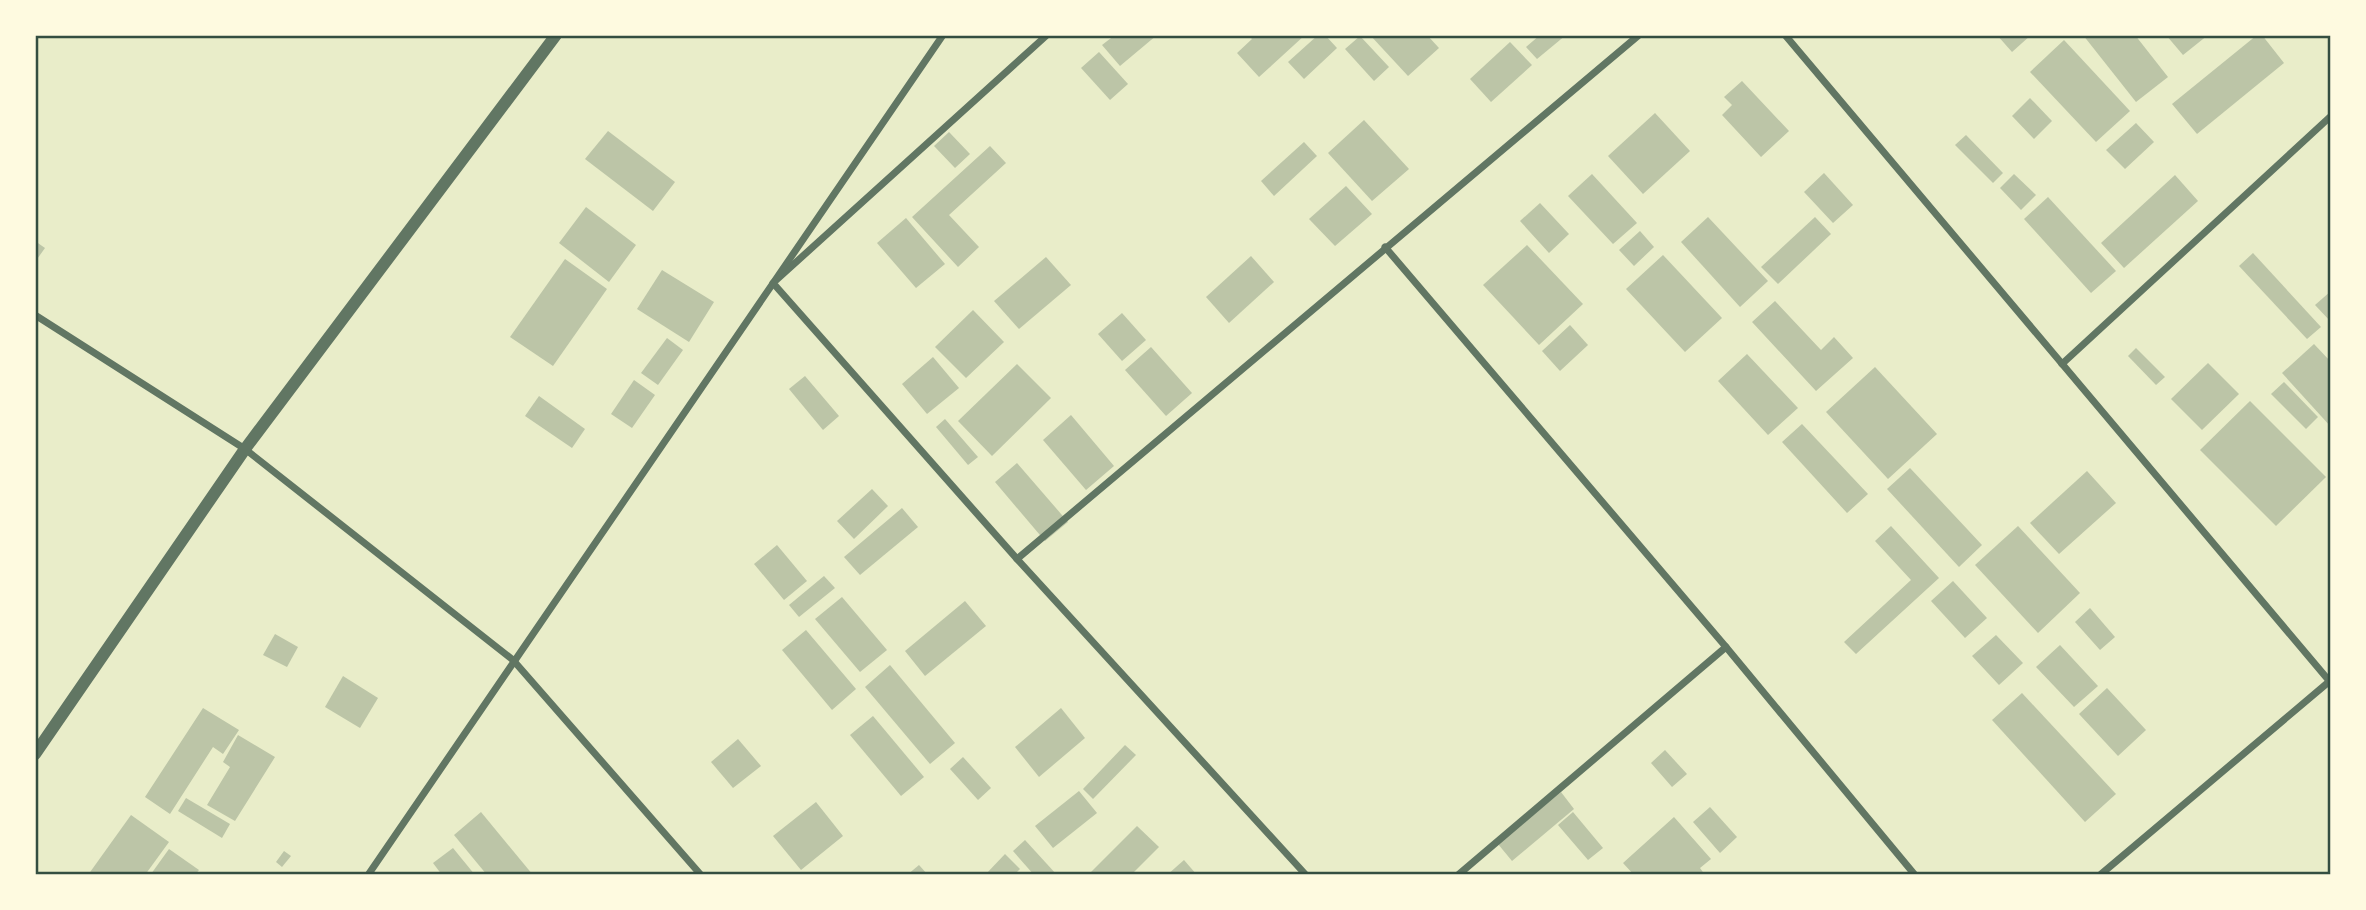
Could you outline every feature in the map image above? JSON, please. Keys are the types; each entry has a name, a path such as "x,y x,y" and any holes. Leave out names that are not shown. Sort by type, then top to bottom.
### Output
{"street":[{"path":"35,754 245,449 556,35"},
{"path":"368,875 943,35"},
{"path":"773,283 1047,35"},
{"path":"1017,559 1639,35"},
{"path":"1785,35 2330,681 2100,875"},
{"path":"2062,364 2331,116"},
{"path":"1385,247 1726,646 1915,875"},
{"path":"773,283 1017,559 1306,875"},
{"path":"35,315 245,449 513,660 701,875"},
{"path":"1458,875 1726,646"}],"building":[{"path":"1115,35 1157,35 1120,66 1102,45"},
{"path":"1248,35 1305,35 1259,77 1237,53 1252,39"},
{"path":"1318,35 1325,35 1337,48 1304,79 1288,62"},
{"path":"1370,35 1427,35 1439,48 1408,76"},
{"path":"1540,35 1566,35 1537,59 1526,47"},
{"path":"1997,35 2031,35 2012,52"},
{"path":"2083,35 2135,35 2168,77 2136,102"},
{"path":"2166,35 2208,35 2183,55"},
{"path":"2257,35 2262,35 2284,63 2197,134 2172,104"},
{"path":"1360,36 1389,67 1374,81 1345,49"},
{"path":"2064,40 2130,111 2096,142 2030,72"},
{"path":"1510,42 1532,65 1491,102 1470,79"},
{"path":"1099,52 1128,84 1110,100 1081,68"},
{"path":"1742,81 1789,131 1761,157 1722,115 1732,105 1724,97"},
{"path":"2030,98 2052,121 2034,139 2012,116"},
{"path":"1655,113 1690,151 1643,194 1608,156"},
{"path":"1364,120 1409,169 1372,201 1328,153"},
{"path":"2136,123 2154,142 2125,169 2106,150"},
{"path":"608,131 675,182 653,211 585,159"},
{"path":"949,132 970,154 955,168 934,146"},
{"path":"1966,135 2003,173 1993,183 1955,145"},
{"path":"1304,142 1317,156 1274,196 1261,181"},
{"path":"990,146 1006,163 949,215 979,247 958,267 912,217"},
{"path":"1824,173 1853,205 1833,223 1804,192"},
{"path":"1592,174 1637,223 1613,244 1568,196"},
{"path":"2014,174 2036,195 2021,210 2000,188"},
{"path":"2175,175 2198,201 2124,268 2101,243"},
{"path":"1346,186 1372,214 1335,246 1309,219"},
{"path":"2048,197 2116,271 2091,293 2024,219"},
{"path":"1540,203 1569,234 1549,253 1520,221"},
{"path":"586,207 636,245 609,282 559,243"},
{"path":"1708,217 1768,281 1740,307 1681,242"},
{"path":"1815,217 1831,234 1778,284 1761,267"},
{"path":"906,218 945,264 916,288 877,243"},
{"path":"1640,231 1654,247 1634,266 1619,250"},
{"path":"35,241 45,248 35,262"},
{"path":"1527,245 1583,304 1539,345 1483,285"},
{"path":"2253,253 2321,327 2307,339 2239,266"},
{"path":"1663,255 1722,318 1685,352 1626,289"},
{"path":"1251,256 1274,282 1229,323 1206,297"},
{"path":"1046,257 1071,285 1019,329 994,301"},
{"path":"565,259 607,289 553,366 510,337"},
{"path":"662,270 714,302 689,342 637,309"},
{"path":"2331,291 2331,322 2315,305"},
{"path":"1775,301 1821,350 1834,337 1853,358 1816,391 1752,322"},
{"path":"973,310 1004,342 966,378 935,347"},
{"path":"1122,313 1146,340 1122,361 1098,334"},
{"path":"1570,325 1588,345 1560,371 1542,351"},
{"path":"667,338 683,350 658,385 641,373"},
{"path":"2314,344 2331,362 2331,427 2282,373"},
{"path":"1151,347 1192,393 1166,416 1125,370"},
{"path":"2136,348 2165,377 2156,385 2128,356"},
{"path":"1747,354 1798,408 1768,435 1718,381"},
{"path":"933,357 959,388 927,414 902,384"},
{"path":"2208,363 2239,394 2202,430 2171,399"},
{"path":"1017,364 1051,398 992,456 958,421"},
{"path":"1875,367 1937,434 1888,479 1826,412"},
{"path":"805,376 839,416 823,430 789,389"},
{"path":"634,380 655,395 632,428 611,414"},
{"path":"2284,382 2318,417 2306,429 2271,394"},
{"path":"539,396 585,429 572,448 525,416"},
{"path":"2250,401 2326,477 2276,526 2200,450"},
{"path":"1071,415 1114,466 1086,490 1043,440"},
{"path":"945,419 978,457 968,465 936,427"},
{"path":"1802,424 1868,494 1847,513 1782,442"},
{"path":"1017,463 1068,522 1045,541 995,482"},
{"path":"1910,468 1982,545 1959,567 1887,489"},
{"path":"2087,471 2116,503 2059,554 2030,523"},
{"path":"872,489 888,506 854,539 837,521"},
{"path":"902,508 918,527 860,575 844,557"},
{"path":"1891,526 1939,578 1856,654 1844,642 1911,580 1875,541"},
{"path":"2018,526 2080,593 2038,633 1975,565"},
{"path":"777,545 807,581 784,600 754,564"},
{"path":"824,576 835,588 799,617 789,605"},
{"path":"1953,581 1987,618 1965,638 1931,601"},
{"path":"842,597 887,650 860,672 815,619"},
{"path":"965,601 986,626 925,676 905,651"},
{"path":"2090,608 2115,637 2100,650 2075,622"},
{"path":"806,630 856,689 832,710 782,650"},
{"path":"275,634 298,647 287,667 263,655"},
{"path":"1996,635 2023,663 1999,685 1972,656"},
{"path":"2060,645 2098,686 2074,707 2036,667"},
{"path":"890,665 955,743 930,764 865,687"},
{"path":"343,676 378,698 360,728 325,707"},
{"path":"2107,688 2146,730 2118,756 2079,714"},
{"path":"2022,693 2116,794 2085,822 1992,720"},
{"path":"203,708 239,730 223,754 213,747 170,814 145,797"},
{"path":"1061,708 1085,738 1039,777 1015,747"},
{"path":"873,716 924,777 901,796 850,735"},
{"path":"238,735 275,757 235,821 207,805 230,767 223,762"},
{"path":"738,739 761,766 733,788 711,762"},
{"path":"1125,745 1136,755 1093,799 1083,789"},
{"path":"1665,750 1687,774 1672,787 1651,763"},
{"path":"963,757 991,788 978,800 950,769"},
{"path":"1079,791 1097,813 1053,848 1035,826"},
{"path":"1561,792 1574,809 1512,861 1498,844"},
{"path":"186,798 230,824 222,838 178,811"},
{"path":"816,802 843,836 801,870 773,836"},
{"path":"1710,807 1737,837 1720,853 1693,822"},
{"path":"481,812 533,875 487,875 454,835"},
{"path":"1573,812 1603,848 1588,860 1558,825"},
{"path":"131,815 169,842 145,875 88,875"},
{"path":"1674,817 1711,859 1700,868 1705,875 1634,875 1623,863"},
{"path":"1137,826 1159,847 1131,875 1088,875"},
{"path":"1025,840 1057,875 1034,875 1013,851"},
{"path":"453,848 475,875 442,875 433,863"},
{"path":"169,849 199,870 195,875 151,874"},
{"path":"284,851 291,856 282,867 276,862"},
{"path":"1005,854 1020,869 1014,875 985,875"},
{"path":"1184,860 1197,875 1167,875"},
{"path":"919,865 928,875 907,875"}]}
